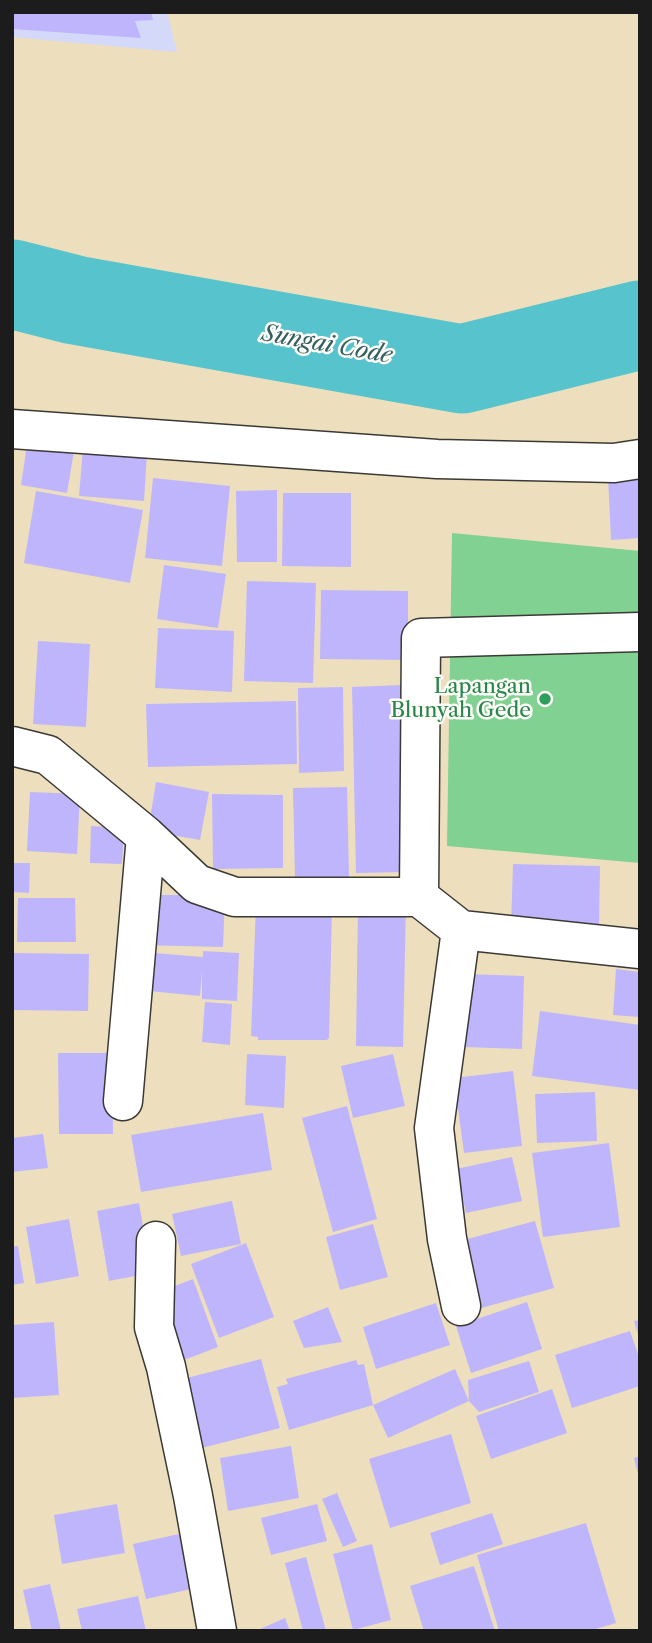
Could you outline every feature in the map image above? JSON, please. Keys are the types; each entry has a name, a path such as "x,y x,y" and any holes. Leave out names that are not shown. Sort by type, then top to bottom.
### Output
{"street":[{"path":"14,436 437,459 614,463 640,459"},
{"path":"419,897 421,638 640,632"},
{"path":"12,746 48,755 146,836 197,884 236,897 419,897 461,930 640,948"},
{"path":"123,1101 146,836"},
{"path":"461,930 434,1128 447,1239 461,1306"},
{"path":"156,1241 154,1327 166,1367 194,1496 217,1631"}],"shaded area":[{"path":"12,12 167,12 177,52 12,37"}],"green space":[{"name":"Lapangan Blunyah Gede","path":"452,533 640,551 640,863 447,846"}],"building":[{"path":"12,12 151,12 153,20 135,21 141,38 12,29"},
{"path":"28,438 75,445 67,493 21,485"},
{"path":"83,448 147,454 144,501 79,496"},
{"path":"640,476 640,538 611,540 608,478"},
{"path":"153,478 230,486 222,566 145,558"},
{"path":"277,490 277,562 237,562 236,491"},
{"path":"36,491 143,510 130,583 24,563"},
{"path":"283,493 351,493 351,567 282,566"},
{"path":"164,565 226,574 218,628 157,619"},
{"path":"247,581 316,583 313,683 244,681"},
{"path":"321,590 408,591 408,660 320,659"},
{"path":"158,628 234,631 232,692 155,688"},
{"path":"38,641 90,644 86,727 33,724"},
{"path":"402,685 406,872 356,873 352,687"},
{"path":"343,687 344,771 299,773 298,688"},
{"path":"296,701 297,764 148,767 146,704"},
{"path":"156,782 209,792 200,840 148,831"},
{"path":"347,787 349,877 295,878 293,788"},
{"path":"30,792 80,794 77,854 27,851"},
{"path":"212,794 283,795 283,868 213,869"},
{"path":"91,826 124,828 122,864 90,863"},
{"path":"12,863 30,863 29,893 12,892"},
{"path":"513,864 600,866 599,928 511,926"},
{"path":"143,895 225,895 223,947 138,945"},
{"path":"18,898 75,898 76,942 17,942"},
{"path":"358,903 406,904 403,1047 356,1046"},
{"path":"256,906 332,909 327,1040 258,1040 258,1037 251,1036"},
{"path":"203,951 239,953 237,1001 202,999 202,971 200,996 139,990 141,952 203,957"},
{"path":"12,953 89,954 88,1011 12,1010"},
{"path":"616,969 640,972 639,1017 613,1015"},
{"path":"466,974 524,976 522,1049 464,1047"},
{"path":"205,1002 232,1004 230,1045 202,1042"},
{"path":"540,1011 640,1025 640,1090 532,1076"},
{"path":"58,1053 112,1053 113,1134 59,1134"},
{"path":"247,1054 286,1056 284,1108 245,1105"},
{"path":"393,1054 405,1106 353,1118 341,1066"},
{"path":"513,1071 522,1146 464,1153 454,1078"},
{"path":"595,1092 597,1141 537,1143 535,1094"},
{"path":"347,1106 377,1219 333,1232 302,1118"},
{"path":"263,1113 272,1170 141,1192 131,1135"},
{"path":"43,1134 48,1168 12,1172 12,1138"},
{"path":"609,1143 620,1227 543,1237 532,1153"},
{"path":"512,1157 522,1201 466,1213 456,1169"},
{"path":"232,1201 241,1244 181,1256 172,1214"},
{"path":"139,1203 151,1273 109,1281 97,1211"},
{"path":"69,1219 79,1276 36,1284 26,1227"},
{"path":"535,1221 554,1288 474,1310 456,1242"},
{"path":"373,1224 388,1277 340,1290 326,1237"},
{"path":"246,1243 274,1317 219,1338 191,1264"},
{"path":"18,1246 24,1283 12,1285 12,1247"},
{"path":"193,1279 218,1347 184,1360 159,1292"},
{"path":"527,1302 542,1349 471,1373 456,1326"},
{"path":"436,1303 450,1345 376,1369 363,1327"},
{"path":"328,1307 342,1342 304,1348 293,1321"},
{"path":"640,1320 640,1338 639,1338 634,1321"},
{"path":"54,1322 59,1395 12,1398 12,1325"},
{"path":"630,1331 640,1360 640,1386 572,1408 555,1355"},
{"path":"261,1359 280,1428 198,1449 179,1380"},
{"path":"356,1360 358,1365 364,1364 373,1405 289,1430 277,1387 288,1384 286,1379"},
{"path":"529,1361 539,1392 479,1412 469,1401 468,1380"},
{"path":"455,1369 469,1401 388,1438 373,1405"},
{"path":"552,1389 567,1433 491,1459 476,1416"},
{"path":"451,1434 471,1503 390,1528 369,1459"},
{"path":"291,1446 299,1498 228,1511 220,1458"},
{"path":"640,1456 640,1478 639,1478 634,1458"},
{"path":"337,1493 357,1541 343,1547 322,1499"},
{"path":"117,1504 125,1553 62,1564 54,1515"},
{"path":"317,1504 327,1541 271,1555 261,1518"},
{"path":"492,1513 503,1544 440,1565 430,1533"},
{"path":"586,1523 616,1623 589,1631 499,1631 477,1555"},
{"path":"193,1531 205,1586 146,1599 133,1544"},
{"path":"372,1544 391,1620 353,1630 333,1554"},
{"path":"306,1557 326,1631 303,1631 285,1563"},
{"path":"474,1566 495,1631 424,1631 410,1586"},
{"path":"50,1584 61,1631 32,1631 23,1590"},
{"path":"138,1596 146,1631 82,1631 77,1609"},
{"path":"285,1618 290,1631 256,1631"}],"waterway":[{"name":"Sungai Code","path":"12,284 75,300 462,369 640,325"}],"place":[{"name":"Lapangan Blunyah Gede","path":"545,699"}]}
